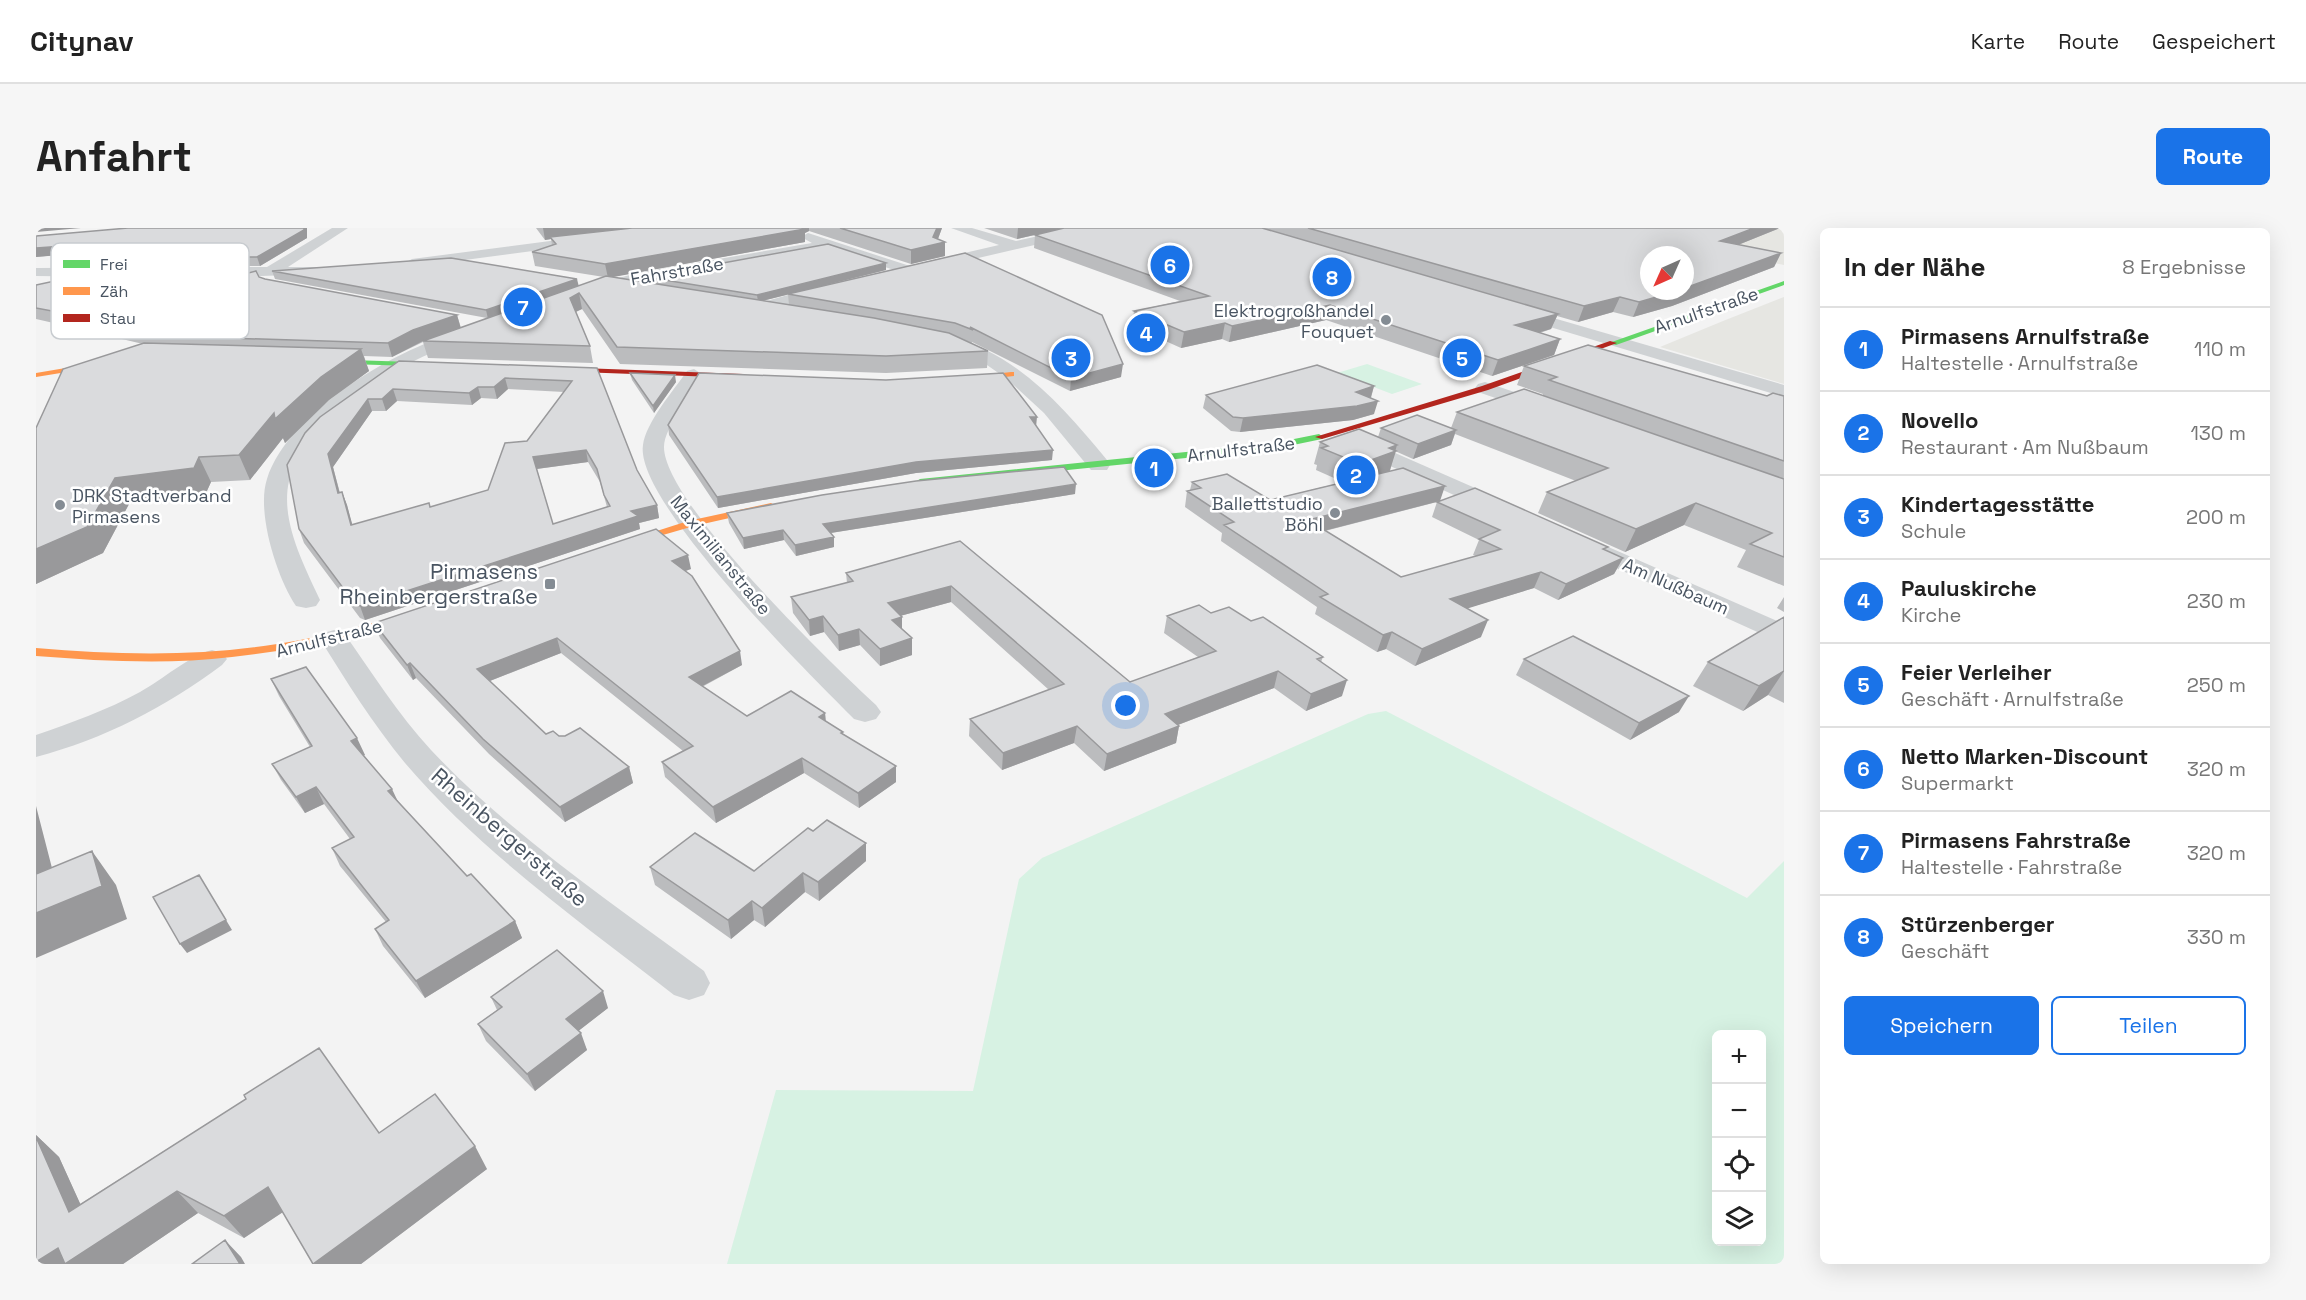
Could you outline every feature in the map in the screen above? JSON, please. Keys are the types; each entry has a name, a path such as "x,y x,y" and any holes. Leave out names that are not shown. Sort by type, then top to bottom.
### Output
{"street":[{"path":"250,282 341,228"},
{"path":"526,262 547,245 554,228"},
{"path":"958,228 1015,246"},
{"path":"885,276 1091,228"},
{"path":"794,232 908,270"},
{"path":"399,264 453,260 616,237"},
{"name":"Fahrstraße","path":"573,287 605,285 828,244"},
{"path":"453,260 496,267"},
{"path":"249,274 340,269"},
{"path":"36,272 51,272"},
{"path":"250,282 284,288"},
{"name":"Arnulfstraße","path":"905,483 1274,446 1338,434 1618,342 1784,283"},
{"path":"798,315 752,307 850,284"},
{"path":"605,285 652,292"},
{"path":"1496,306 1784,391"},
{"path":"306,600 283,543 276,498 277,479 299,441 316,423 396,363 478,327 455,320"},
{"path":"928,336 968,348 1038,393 1099,465"},
{"path":"305,360 456,365"},
{"path":"36,375 121,361"},
{"path":"539,368 753,377"},
{"path":"945,380 1011,374"},
{"name":"Maximilianstraße","path":"694,375 653,446 654,464 692,523 771,618 865,712"},
{"path":"1485,387 1562,416"},
{"path":"1338,434 1523,517"},
{"path":"606,549 692,523 787,502"},
{"name":"Am Nußbaum","path":"1556,532 1784,634"},
{"name":"Arnulfstraße","path":"36,652 141,660 212,659 265,654 334,639 434,608"},
{"name":"Rheinbergerstraße","path":"334,639 395,728 431,770 550,876 689,983"},
{"path":"36,746 141,706 176,686 212,659"}],"shaded area":[{"path":"1562,228 1784,228 1784,265 1694,246 1608,230"},
{"path":"1784,297 1784,384 1660,347 1723,321"}],"green space":[{"path":"1367,364 1422,384 1392,394 1337,373"},
{"path":"1386,711 1747,898 1784,861 1784,1264 727,1264 776,1090 973,1091 1019,879 1042,858 1368,714"}],"building":[{"path":"128,228 304,228 257,257 249,257 249,243 51,243 51,247 36,248 36,236"},
{"path":"632,228 805,229 605,264 532,252 556,244 550,237"},
{"path":"840,228 937,228 933,237 945,242 911,250"},
{"path":"1064,228 1262,228 1558,314 1515,325 1560,339 1498,360 1330,305 1232,326 1225,323 1184,332 1134,311 1209,296 1035,235"},
{"path":"1308,228 1754,228 1720,241 1781,253 1694,285 1694,246 1640,246 1640,300 1646,300 1639,302 1620,297 1584,306"},
{"path":"828,244 886,263 757,295 646,277"},
{"path":"965,253 1102,315 1123,364 1071,378 970,327 973,330 955,323 788,294"},
{"path":"451,258 577,279 486,310 272,271"},
{"path":"256,271 259,277 265,279 457,315 413,330 388,343 249,339 249,273"},
{"path":"606,276 874,318 949,333 988,351 886,356 617,347 579,293 570,298 590,346 423,341"},
{"path":"51,282 51,311 36,308 36,285"},
{"path":"144,343 361,349 321,377 275,419 274,413 239,455 199,457 194,468 115,478 87,527 36,549 36,428 63,369"},
{"path":"1588,345 1767,396 1773,393 1784,396 1784,461 1549,380 1557,377 1524,366"},
{"path":"399,361 597,368 637,470 657,505 631,511 638,516 360,606 355,604 299,529 287,465 305,433 320,417","holes":["505,378 572,381 527,441 505,443 488,490 430,507 429,503 351,525 342,492 338,493 328,454 368,399 382,399 393,389 469,393 478,387 494,387","586,450 597,469 604,495 610,506 553,524 533,457"]},
{"path":"1317,365 1374,386 1356,392 1378,401 1357,406 1243,418 1233,417 1206,395"},
{"path":"630,373 675,375 653,406"},
{"path":"699,373 886,380 1003,373 1037,417 1030,417 1053,450 916,462 717,497 668,425"},
{"path":"1524,389 1784,479 1784,557 1750,544 1772,533 1696,503 1636,529 1547,492 1608,468 1457,412"},
{"path":"1417,415 1456,430 1418,444 1381,428"},
{"path":"1359,429 1397,445 1389,448 1396,451 1360,464 1321,448 1328,446 1320,442"},
{"path":"1064,467 1076,484 823,524 834,537 795,545 783,530 743,538 727,513 822,495 916,481"},
{"path":"1403,468 1445,486 1308,520 1401,577 1501,549 1479,539 1500,530 1437,502 1475,488 1608,547 1603,549 1623,558 1566,584 1541,572 1450,599 1488,620 1422,649 1392,632 1383,635 1320,597 1328,594 1224,525 1234,522 1187,491 1201,488 1192,482 1227,474 1270,500"},
{"path":"656,529 688,555 672,561 692,576 740,651 689,677 747,716 791,691 825,713 819,717 843,732 841,733 896,766 858,793 802,758 713,807 662,762 693,746 557,638 477,669 546,734 553,731 559,736 565,736 580,728 629,767 560,807 483,739 410,663 407,665 374,623"},
{"path":"960,541 1130,682 1216,651 1167,616 1199,605 1211,613 1229,607 1251,621 1263,617 1323,657 1317,659 1347,680 1311,694 1278,671 1165,714 1179,726 1107,754 1077,726 1003,753 970,719 1064,684 951,586 888,603 902,617 892,620 912,638 880,649 859,629 838,635 823,616 809,620 791,597 853,581 846,573"},
{"path":"1784,617 1784,671 1759,686 1708,662"},
{"path":"1573,636 1689,696 1639,723 1524,659"},
{"path":"306,667 357,738 351,741 392,789 388,791 467,876 471,874 515,921 416,981 375,929 389,920 332,848 354,837 316,787 296,797 272,764 312,746 271,679"},
{"path":"827,820 866,843 818,882 803,873 762,908 752,901 728,920 650,867 695,833 754,871 808,828 813,831"},
{"path":"92,851 102,886 36,913 36,874"},
{"path":"199,875 226,920 180,944 153,897"},
{"path":"557,950 603,991 566,1019 581,1033 527,1074 478,1024 502,1007 491,997"},
{"path":"319,1048 379,1133 435,1094 475,1146 313,1264 268,1187 224,1216 177,1191 65,1264 58,1248 36,1262 36,1137 69,1212 246,1099 244,1095"},
{"path":"225,1240 240,1264 192,1264"}],"traffic: fast":[{"path":"1613,343 1784,283"},
{"path":"320,361 443,365"},
{"path":"920,482 1274,446 1319,437"}],"traffic: slow":[{"path":"36,375 107,363"},
{"path":"959,380 1011,374"},
{"path":"618,545 692,523 771,506"},
{"path":"36,652 136,658 230,654 323,640 419,614"}],"traffic: jam":[{"path":"1319,437 1485,388 1613,343"},
{"path":"554,369 743,376"}],"place":[{"name":"Netto Marken-Discount","path":"1170,265"},
{"name":"Stürzenberger","path":"1332,277"},
{"name":"Pirmasens Fahrstraße","path":"523,307"},
{"name":"Elektrogroßhandel Fouquet","path":"1386,320"},
{"name":"Pauluskirche","path":"1146,333"},
{"name":"Kindertagesstätte","path":"1071,358"},
{"name":"Feier Verleiher","path":"1462,358"},
{"name":"Pirmasens Arnulfstraße","path":"1154,468"},
{"name":"Novello","path":"1356,475"},
{"name":"DRK Stadtverband Pirmasens","path":"60,505"},
{"name":"Ballettstudio Böhl","path":"1335,513"},
{"name":"Pirmasens Rheinbergerstraße","path":"550,584"}]}
